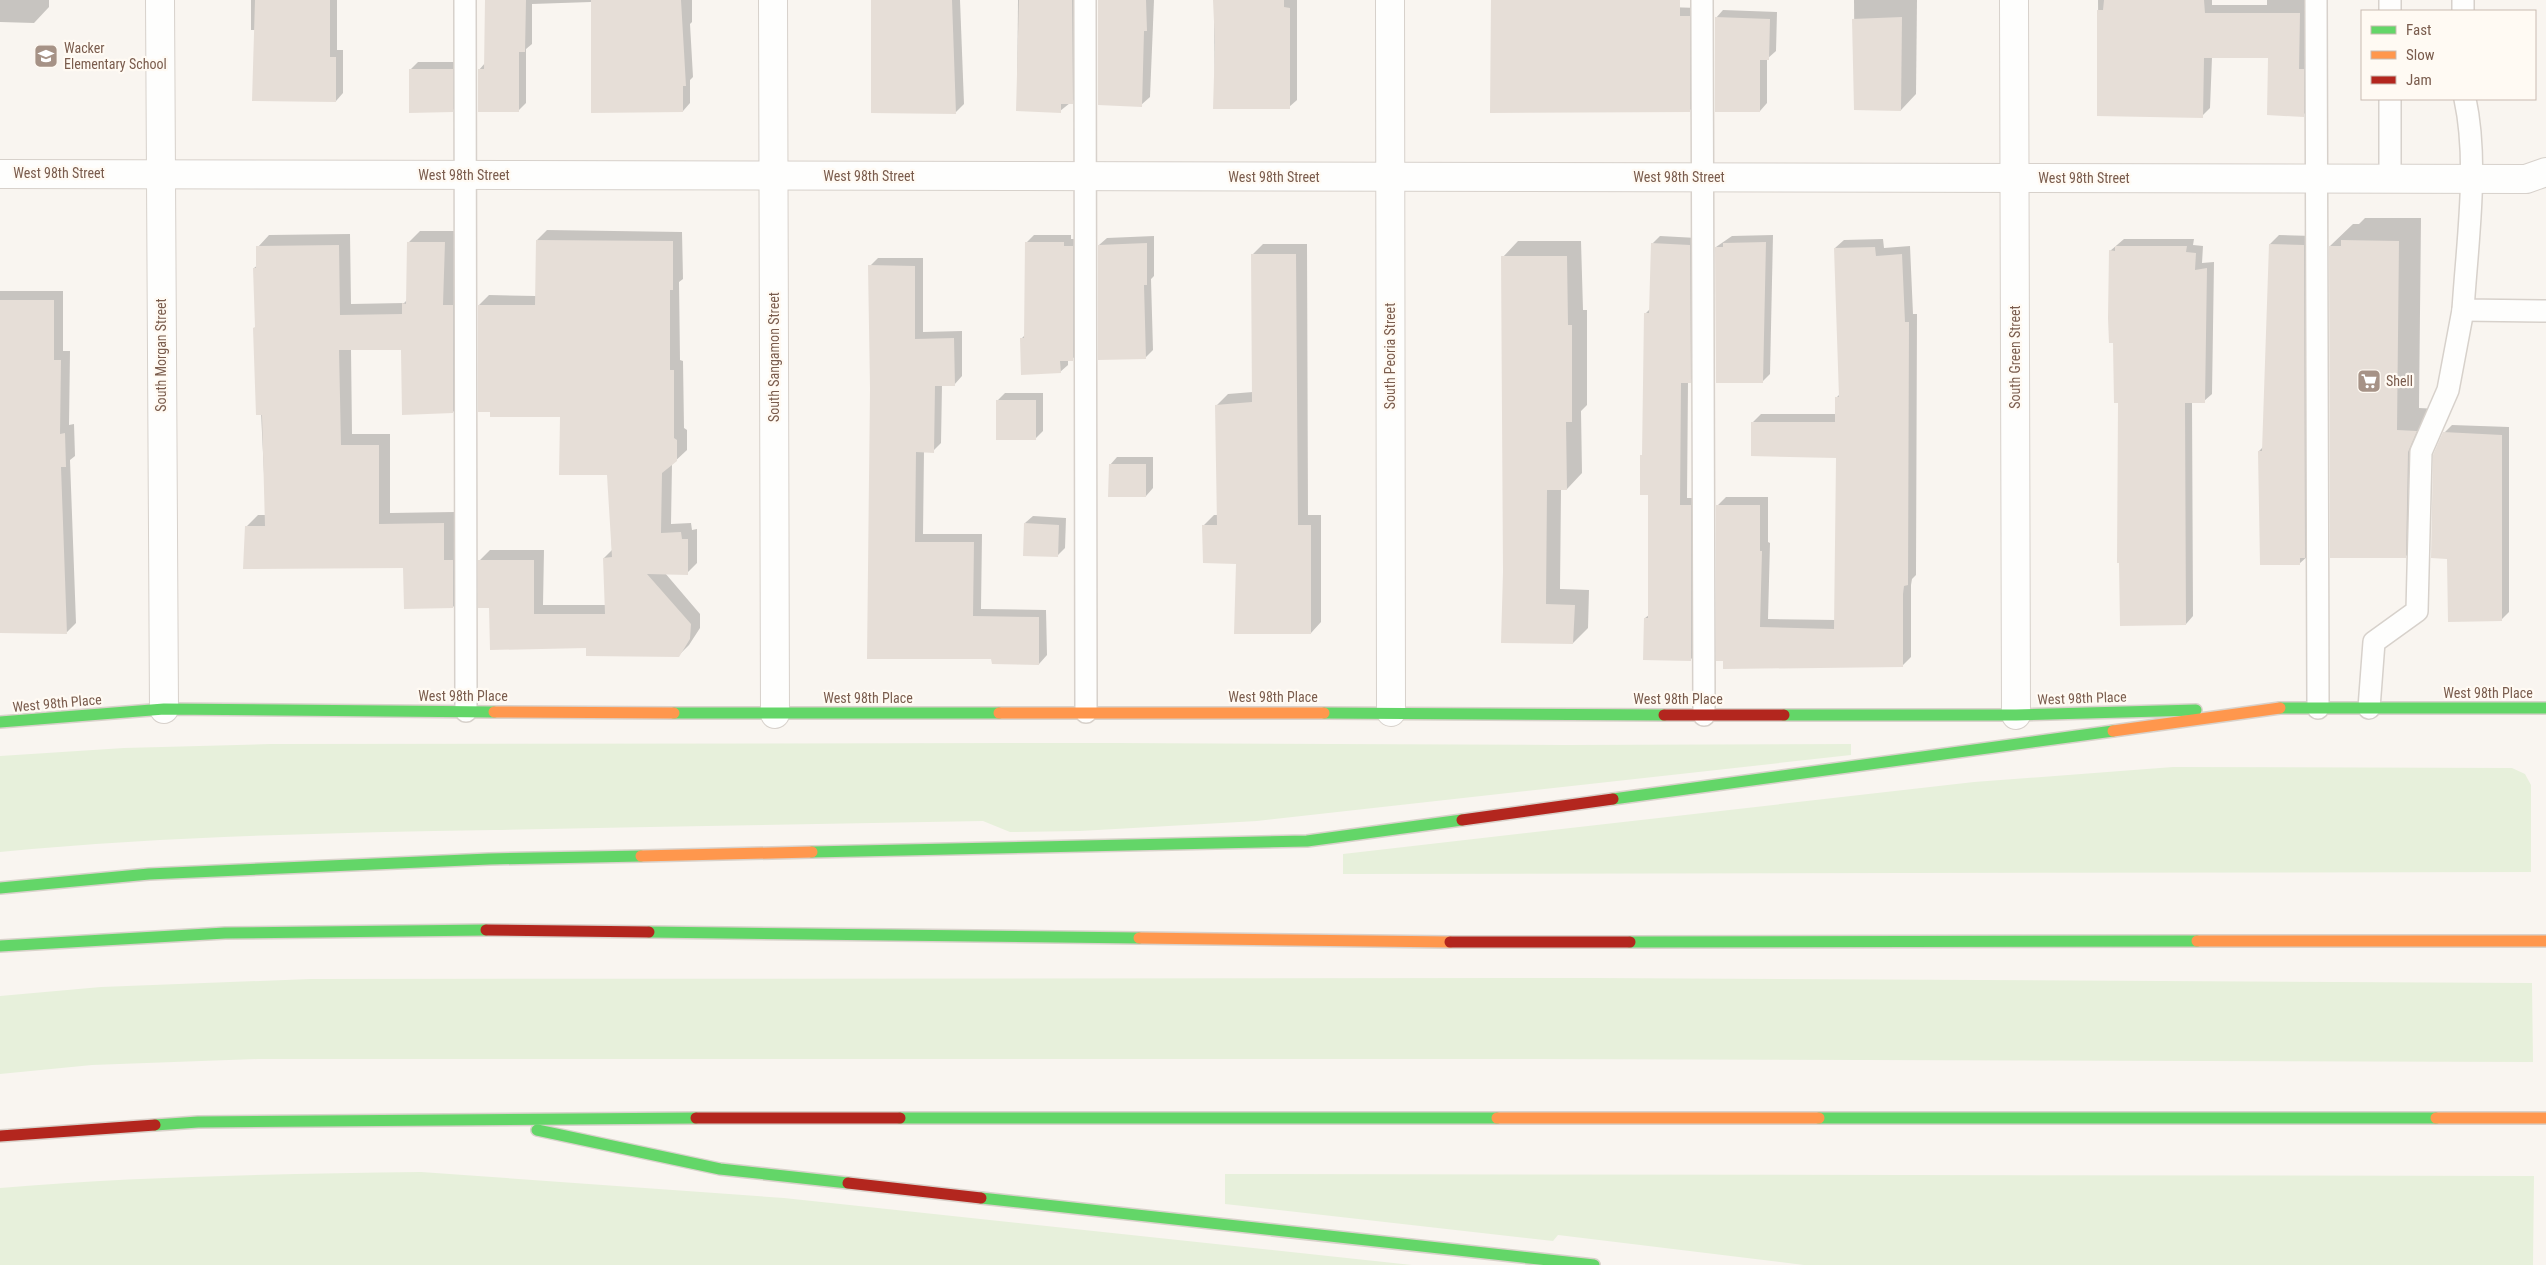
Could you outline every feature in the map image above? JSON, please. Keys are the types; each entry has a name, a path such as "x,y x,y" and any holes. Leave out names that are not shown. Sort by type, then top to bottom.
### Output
{"main road":[{"name":"West 98th Place","path":"0,722 164,709 775,714 1086,712 2016,714 2280,708 2546,708"},
{"path":"0,888 149,874 489,859 1307,841 2280,708"},
{"path":"0,946 226,933 467,930 1478,942 2134,943 2546,941"},
{"path":"484,1118 720,1169 1594,1265"},
{"path":"0,1136 198,1122 484,1118 2546,1118"}],"street":[{"name":"South Morgan Street","path":"160,0 164,709"},
{"name":"South Sangamon Street","path":"773,0 775,714"},
{"name":"South Peoria Street","path":"1390,0 1391,712"},
{"name":"South Green Street","path":"2014,0 2016,714"},
{"name":"West 98th Street","path":"0,174 2526,179 2546,172"}],"lane":[{"path":"465,0 466,711"},
{"path":"1085,0 1086,712"},
{"path":"1702,0 1704,714"},
{"path":"2316,0 2318,708"},
{"path":"2390,100 2390,179"},
{"path":"2369,708 2374,642 2417,611 2421,452 2448,390 2463,310 2471,179 2470,120 2466,100"},
{"path":"2463,310 2546,311"}],"green space":[{"path":"270,744 1851,744 1851,755 1257,821 1080,831 1010,832 983,821 432,831 123,842 0,852 0,756 124,748"},
{"path":"2173,767 2512,768 2525,774 2531,785 2531,872 1343,874 1343,854 1974,782"},
{"path":"1594,978 2532,983 2533,1062 1536,1059 258,1059 92,1065 0,1074 0,996 101,987 310,979"},
{"path":"421,1172 784,1198 1412,1265 0,1265 0,1188 158,1178"},
{"path":"1225,1174 2534,1176 2533,1265 1804,1265 1558,1235 1553,1241 1225,1204"}],"building":[{"path":"255,0 330,0 330,57 336,57 336,102 252,101"},
{"path":"485,0 526,0 525,52 519,52 519,112 478,112 478,69 484,69"},
{"path":"591,0 681,0 686,86 683,86 683,112 591,113"},
{"path":"871,0 952,0 956,114 871,113"},
{"path":"1019,0 1072,0 1073,104 1061,104 1061,113 1016,111"},
{"path":"1098,0 1146,0 1147,31 1144,31 1142,107 1098,105"},
{"path":"1213,0 1284,0 1284,7 1290,8 1290,109 1213,109 1215,44"},
{"path":"1491,0 1680,0 1680,16 1690,16 1690,112 1490,113"},
{"path":"2104,0 2204,0 2205,13 2300,13 2299,69 2304,69 2304,117 2267,115 2268,58 2204,58 2203,118 2097,116 2097,10 2103,10"},
{"path":"1715,17 1770,19 1769,60 1760,60 1760,112 1715,112"},
{"path":"1902,17 1901,111 1854,110 1852,19"},
{"path":"409,69 453,69 453,112 409,113"},
{"path":"536,240 673,241 673,290 670,290 670,370 674,370 674,438 677,440 677,461 662,473 661,533 681,532 682,539 688,539 688,575 647,574 691,624 690,639 679,657 586,656 586,648 490,650 489,608 478,608 478,560 534,560 534,614 605,614 603,558 612,557 607,475 559,475 560,417 490,417 490,412 478,412 478,305 535,305"},
{"name":"Shell","path":"2341,240 2399,241 2397,430 2417,431 2408,452 2406,558 2330,558 2329,246 2341,246"},
{"path":"407,242 445,242 443,305 453,305 453,413 402,415 401,350 339,350 341,445 379,445 379,524 444,523 444,560 453,560 453,608 404,609 403,568 243,569 245,526 265,526 262,415 256,415 253,328 255,327 253,268 256,268 256,246 339,245 340,315 402,314 402,303 406,304"},
{"path":"1025,242 1064,242 1064,246 1073,246 1073,361 1060,361 1061,373 1021,375 1020,338 1024,338"},
{"path":"1766,242 1763,383 1716,383 1715,247 1723,247 1723,243"},
{"path":"1147,243 1147,285 1144,285 1146,359 1098,360 1098,245"},
{"path":"1651,243 1690,245 1691,383 1681,383 1680,505 1691,505 1691,661 1643,660 1644,618 1648,618 1648,495 1640,495 1640,455 1642,455 1644,313 1649,313"},
{"path":"2269,244 2304,245 2305,558 2300,558 2300,565 2260,565 2258,451 2262,451"},
{"path":"2115,246 2187,246 2186,252 2196,253 2195,270 2207,268 2205,403 2185,403 2186,625 2120,626 2119,563 2117,563 2118,403 2114,403 2113,343 2109,343 2108,318 2109,250 2115,251"},
{"path":"1875,247 1876,256 1902,254 1905,322 1909,322 1908,585 1904,586 1903,594 1903,667 1723,669 1723,661 1716,661 1716,505 1760,505 1760,551 1762,551 1760,627 1834,629 1836,458 1751,456 1751,422 1835,422 1835,397 1839,397 1834,248"},
{"path":"1251,254 1296,254 1298,525 1311,525 1311,634 1234,634 1236,564 1203,563 1202,525 1217,525 1215,405 1252,402"},
{"path":"1501,256 1567,256 1568,325 1572,325 1572,422 1566,422 1567,490 1547,490 1546,604 1575,605 1573,644 1501,643 1503,572"},
{"path":"868,265 915,266 915,339 954,338 955,386 935,386 934,453 916,452 915,542 974,542 973,616 1039,617 1039,665 992,664 991,659 867,659 870,389"},
{"path":"0,300 54,300 54,360 61,360 60,434 65,433 66,467 61,467 67,634 0,633"},
{"path":"996,400 1036,400 1036,440 996,440"},
{"path":"2443,432 2502,435 2502,621 2448,622 2447,559 2431,558 2433,455"},
{"path":"1109,464 1146,464 1146,497 1108,497"},
{"path":"1024,523 1059,525 1058,557 1023,556"}],"traffic: fast":[{"path":"2280,708 2546,708"},
{"path":"0,722 164,709 494,712"},
{"path":"1784,715 2016,715 2196,710"},
{"path":"674,713 999,713"},
{"path":"1324,713 1664,715"},
{"path":"1613,799 2113,731"},
{"path":"812,852 1307,841 1462,820"},
{"path":"0,888 149,874 489,859 641,856"},
{"path":"0,946 225,933 486,930"},
{"path":"649,932 1139,938"},
{"path":"1630,942 2197,941"},
{"path":"155,1125 198,1122 696,1118"},
{"path":"900,1118 1497,1118"},
{"path":"1819,1118 2436,1118"},
{"path":"537,1130 720,1169 848,1183"},
{"path":"981,1198 1594,1265"}],"traffic: slow":[{"path":"2113,731 2280,708"},
{"path":"494,712 674,713"},
{"path":"999,713 1324,713"},
{"path":"641,856 812,852"},
{"path":"1139,938 1450,942"},
{"path":"2197,941 2546,941"},
{"path":"1497,1118 1819,1118"},
{"path":"2436,1118 2546,1118"}],"traffic: jam":[{"path":"1664,715 1784,715"},
{"path":"1462,820 1613,799"},
{"path":"486,930 649,932"},
{"path":"1450,942 1630,942"},
{"path":"696,1118 900,1118"},
{"path":"0,1136 155,1125"},
{"path":"848,1183 981,1198"}],"place":[{"name":"Wacker Elementary School","path":"46,56"},
{"name":"Shell","path":"2369,381"}]}
